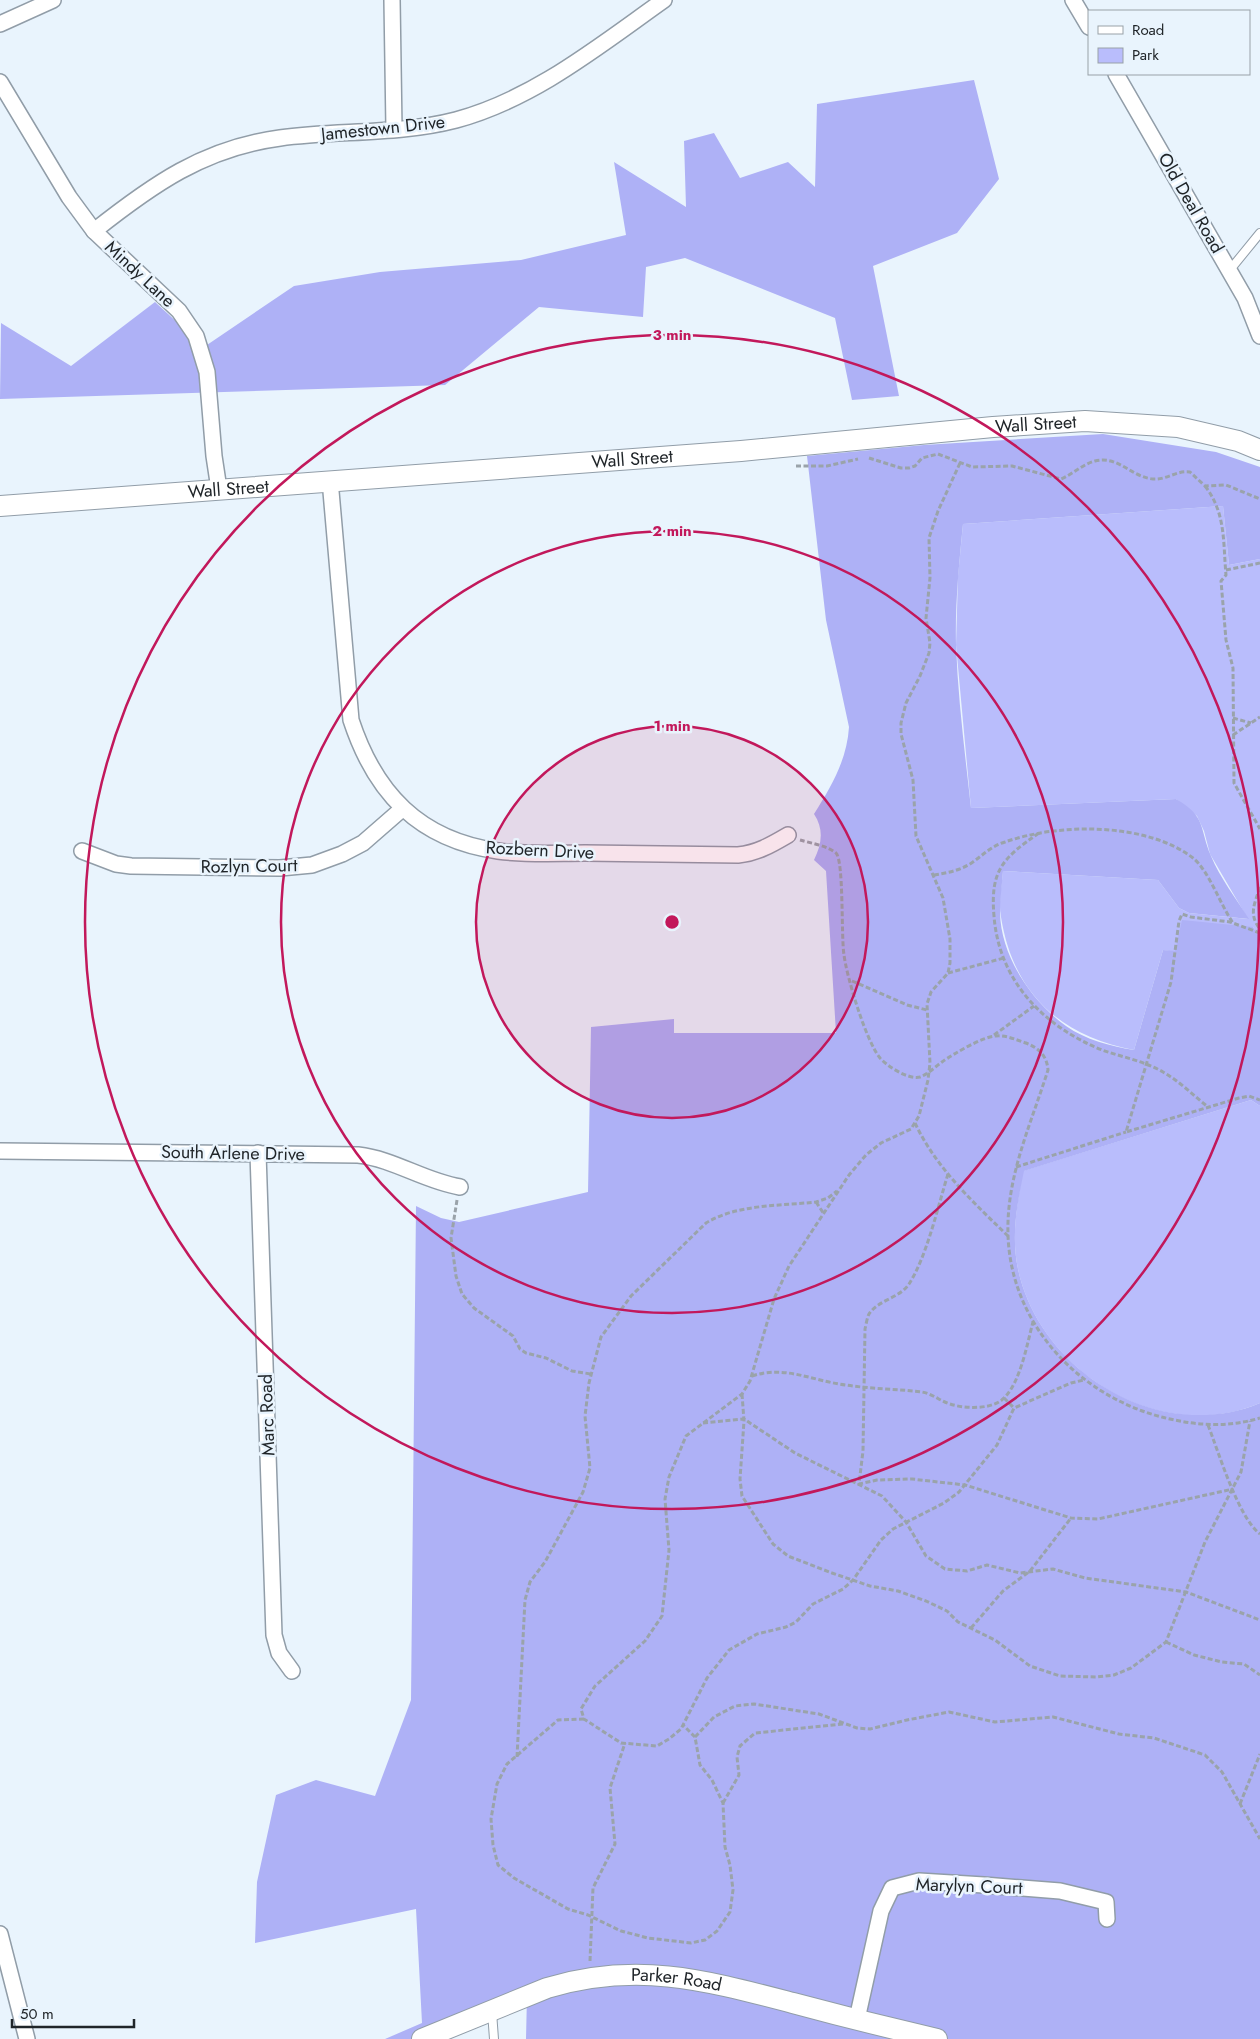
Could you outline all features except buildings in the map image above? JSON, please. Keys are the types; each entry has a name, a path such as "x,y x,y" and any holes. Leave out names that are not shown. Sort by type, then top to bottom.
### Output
{"street":[{"path":"0,24 53,0"},
{"path":"392,0 394,129"},
{"name":"Jamestown Drive","path":"94,231 158,182 191,164 220,152 280,138 426,126 456,120 489,109 521,95 561,72 664,0"},
{"path":"1073,0 1088,25"},
{"name":"Old Deal Road","path":"1117,75 1229,271 1252,313 1260,336"},
{"name":"Mindy Lane","path":"0,82 69,197 94,231 179,312 196,336 206,372 219,489"},
{"name":"Wall Street","path":"0,506 330,480 741,451 993,427 1085,422 1178,427 1238,441 1260,450"},
{"name":"Rozbern Drive","path":"330,480 352,720 360,747 376,777 402,809 434,830 456,841 499,851 738,855 751,854 769,847 788,836"},
{"name":"Rozlyn Court","path":"82,851 116,864 131,866 299,867 329,860 363,843 402,809"},
{"name":"South Arlene Drive","path":"0,1151 258,1153 368,1156 385,1160 428,1180 460,1187"},
{"name":"Marc Road","path":"258,1153 274,1635 279,1653 292,1671"},
{"name":"Marylyn Court","path":"856,2020 881,1911 892,1888 919,1881 1060,1891 1106,1902 1106,1919"},
{"path":"0,1934 27,2039"},
{"name":"Parker Road","path":"422,2039 547,1988 590,1977 642,1974 680,1976 719,1984 856,2020 890,2034 938,2039"}],"lane":[{"path":"1229,271 1260,233"},
{"path":"492,2010 494,2039"}],"path":[{"path":"796,466 827,466 871,458 891,465 909,468 915,466 922,458 938,454 972,467 1012,466 1061,478 1094,461 1104,460 1114,461 1138,475 1150,479 1165,479 1176,473 1190,472 1205,486 1220,512 1226,570 1226,575 1221,581 1226,640 1233,668 1234,783 1260,829"},
{"path":"948,973 950,963 948,917 934,875 921,852 916,836 913,780 901,734 901,723 906,704 929,653 930,643 926,618 930,578 929,538 938,511 960,463"},
{"path":"1205,486 1226,485 1260,499"},
{"path":"1226,570 1260,563"},
{"path":"1233,736 1260,717"},
{"path":"1233,718 1245,723 1251,723"},
{"path":"934,875 956,871 1003,842 1039,833 1113,830 1139,834 1170,845 1194,859 1205,873 1233,923"},
{"path":"1039,833 1002,862 994,879 992,899 994,925 1004,958 1034,1006 1041,1014 1070,1036 1163,1072 1208,1107"},
{"path":"788,836 836,853 839,859 842,872 841,932 844,957 874,1051 884,1062 909,1076 919,1077 944,1061 991,1036 1034,1006"},
{"path":"1260,887 1252,915 1260,929"},
{"path":"1126,1132 1171,982 1179,921 1182,914 1198,919 1233,923 1260,933"},
{"path":"1004,958 948,973 930,992 927,1010 929,1072 918,1116 911,1129 881,1143 866,1154 839,1190 789,1266 774,1299 752,1376 742,1394 686,1436 669,1478 665,1499 668,1572 662,1616 645,1641 595,1686 581,1709 584,1719 600,1731 625,1743 657,1746 669,1739 683,1725 707,1678 728,1650 757,1634 786,1627 796,1622 813,1604 843,1589 853,1580 881,1540 906,1522 944,1503 965,1485 997,1445 1014,1408 1070,1382 1084,1380"},
{"path":"851,981 906,1005 927,1010"},
{"path":"991,1036 1009,1037 1032,1045 1042,1052 1047,1061 1048,1070 1016,1167 1009,1206 1008,1236 1011,1264 1018,1288 1033,1322 1053,1350 1084,1380 1110,1397 1150,1414 1189,1424 1208,1425 1250,1421 1260,1418"},
{"path":"1016,1167 1208,1107 1249,1096 1260,1100"},
{"path":"915,1122 925,1144 948,1174 974,1204 1008,1236"},
{"path":"858,1484 864,1451 864,1329 869,1314 881,1303 894,1297 908,1286 918,1265 948,1174"},
{"path":"460,1187 451,1238 456,1276 462,1294 474,1308 513,1336 520,1348 526,1353 546,1358 572,1371 592,1374"},
{"path":"517,1757 524,1656 521,1632 524,1600 530,1582 545,1562 584,1492 590,1468 585,1416 592,1374 602,1337 623,1307 706,1222 719,1215 738,1211 816,1202 828,1198 839,1190"},
{"path":"816,1202 824,1214"},
{"path":"752,1376 770,1371 782,1372 864,1387 925,1392 950,1404 969,1408 989,1405 1004,1398 1023,1360 1033,1322"},
{"path":"742,1394 744,1419 740,1479 742,1496 772,1544 788,1556 853,1580 926,1600 971,1628 995,1640 1030,1666 1060,1676 1096,1677 1114,1674 1131,1668 1166,1642 1205,1542 1241,1472 1250,1421"},
{"path":"1004,1398 1014,1408"},
{"path":"702,1423 744,1419 795,1453 882,1496 906,1522 926,1556 945,1569 967,1571 987,1565 1020,1573 1053,1569 1085,1578 1186,1592 1260,1620"},
{"path":"1208,1425 1233,1489 1253,1528 1260,1534"},
{"path":"858,1484 877,1480 912,1479 965,1485 1071,1518 1098,1519 1233,1489"},
{"path":"971,1628 1003,1591 1030,1571 1071,1518"},
{"path":"1166,1642 1194,1655 1222,1662 1244,1664 1260,1675"},
{"path":"695,1736 714,1717 735,1706 754,1704 819,1714 846,1724 870,1729 949,1712 996,1722 1053,1717 1118,1734 1154,1738 1205,1755 1222,1772 1260,1839"},
{"path":"584,1719 558,1720 508,1764 497,1784 491,1819 493,1844 498,1865 514,1878 568,1909 591,1916 621,1931 657,1939 691,1942 705,1940 717,1931 730,1912 733,1890 730,1865 725,1847 723,1803 712,1780 700,1765 695,1736 683,1725"},
{"path":"723,1803 739,1775 737,1757 740,1746 755,1732 846,1724"},
{"path":"590,1977 593,1888 614,1844 610,1788 625,1743"},
{"path":"1240,1804 1260,1754"}],"green space":[{"path":"1223,506 1229,565 1260,559 1260,937 1253,927 1175,952 1163,950 1134,1050 1084,1034 1063,1022 1044,1007 1029,989 1016,968 1007,944 1001,917 1000,900 1003,871 1158,880 1179,908 1189,913 1248,919 1210,854 1204,831 1197,816 1176,799 971,808 956,645 958,576 963,524"},
{"path":"1251,1100 1260,1106 1260,1403 1222,1414 1183,1415 1145,1407 1110,1391 1078,1368 1051,1339 1031,1306 1018,1269 1015,1244 1017,1208 1023,1171"}],"shaded area":[{"path":"974,80 999,179 957,233 873,266 899,396 852,400 835,318 685,258 646,267 643,317 539,307 445,385 0,399 1,323 71,366 155,302 204,347 294,286 380,272 521,260 626,235 614,162 686,207 684,141 714,133 740,178 788,162 815,187 817,104"},
{"path":"1103,434 1216,452 1260,467 1260,559 1229,565 1223,506 963,524 956,630 962,726 971,808 1176,799 1186,805 1198,818 1215,864 1249,919 1189,913 1179,908 1158,880 1003,871 1000,913 1006,945 1012,961 1030,991 1053,1016 1066,1026 1098,1042 1134,1050 1163,950 1175,951 1182,920 1253,927 1260,937 1260,1106 1251,1100 1024,1171 1017,1208 1015,1244 1018,1269 1031,1306 1051,1339 1078,1368 1110,1390 1145,1406 1183,1414 1222,1414 1260,1403 1260,2039 936,2039 893,2028 890,2039 526,2039 527,1995 435,2039 385,2039 422,2023 416,1909 255,1943 257,1882 276,1795 316,1780 375,1796 411,1700 416,1206 441,1218 459,1222 588,1192 591,1027 674,1019 674,1033 836,1033 826,871 814,860 819,848 821,831 814,814 842,762 849,727 826,620 807,456 924,445"}]}
